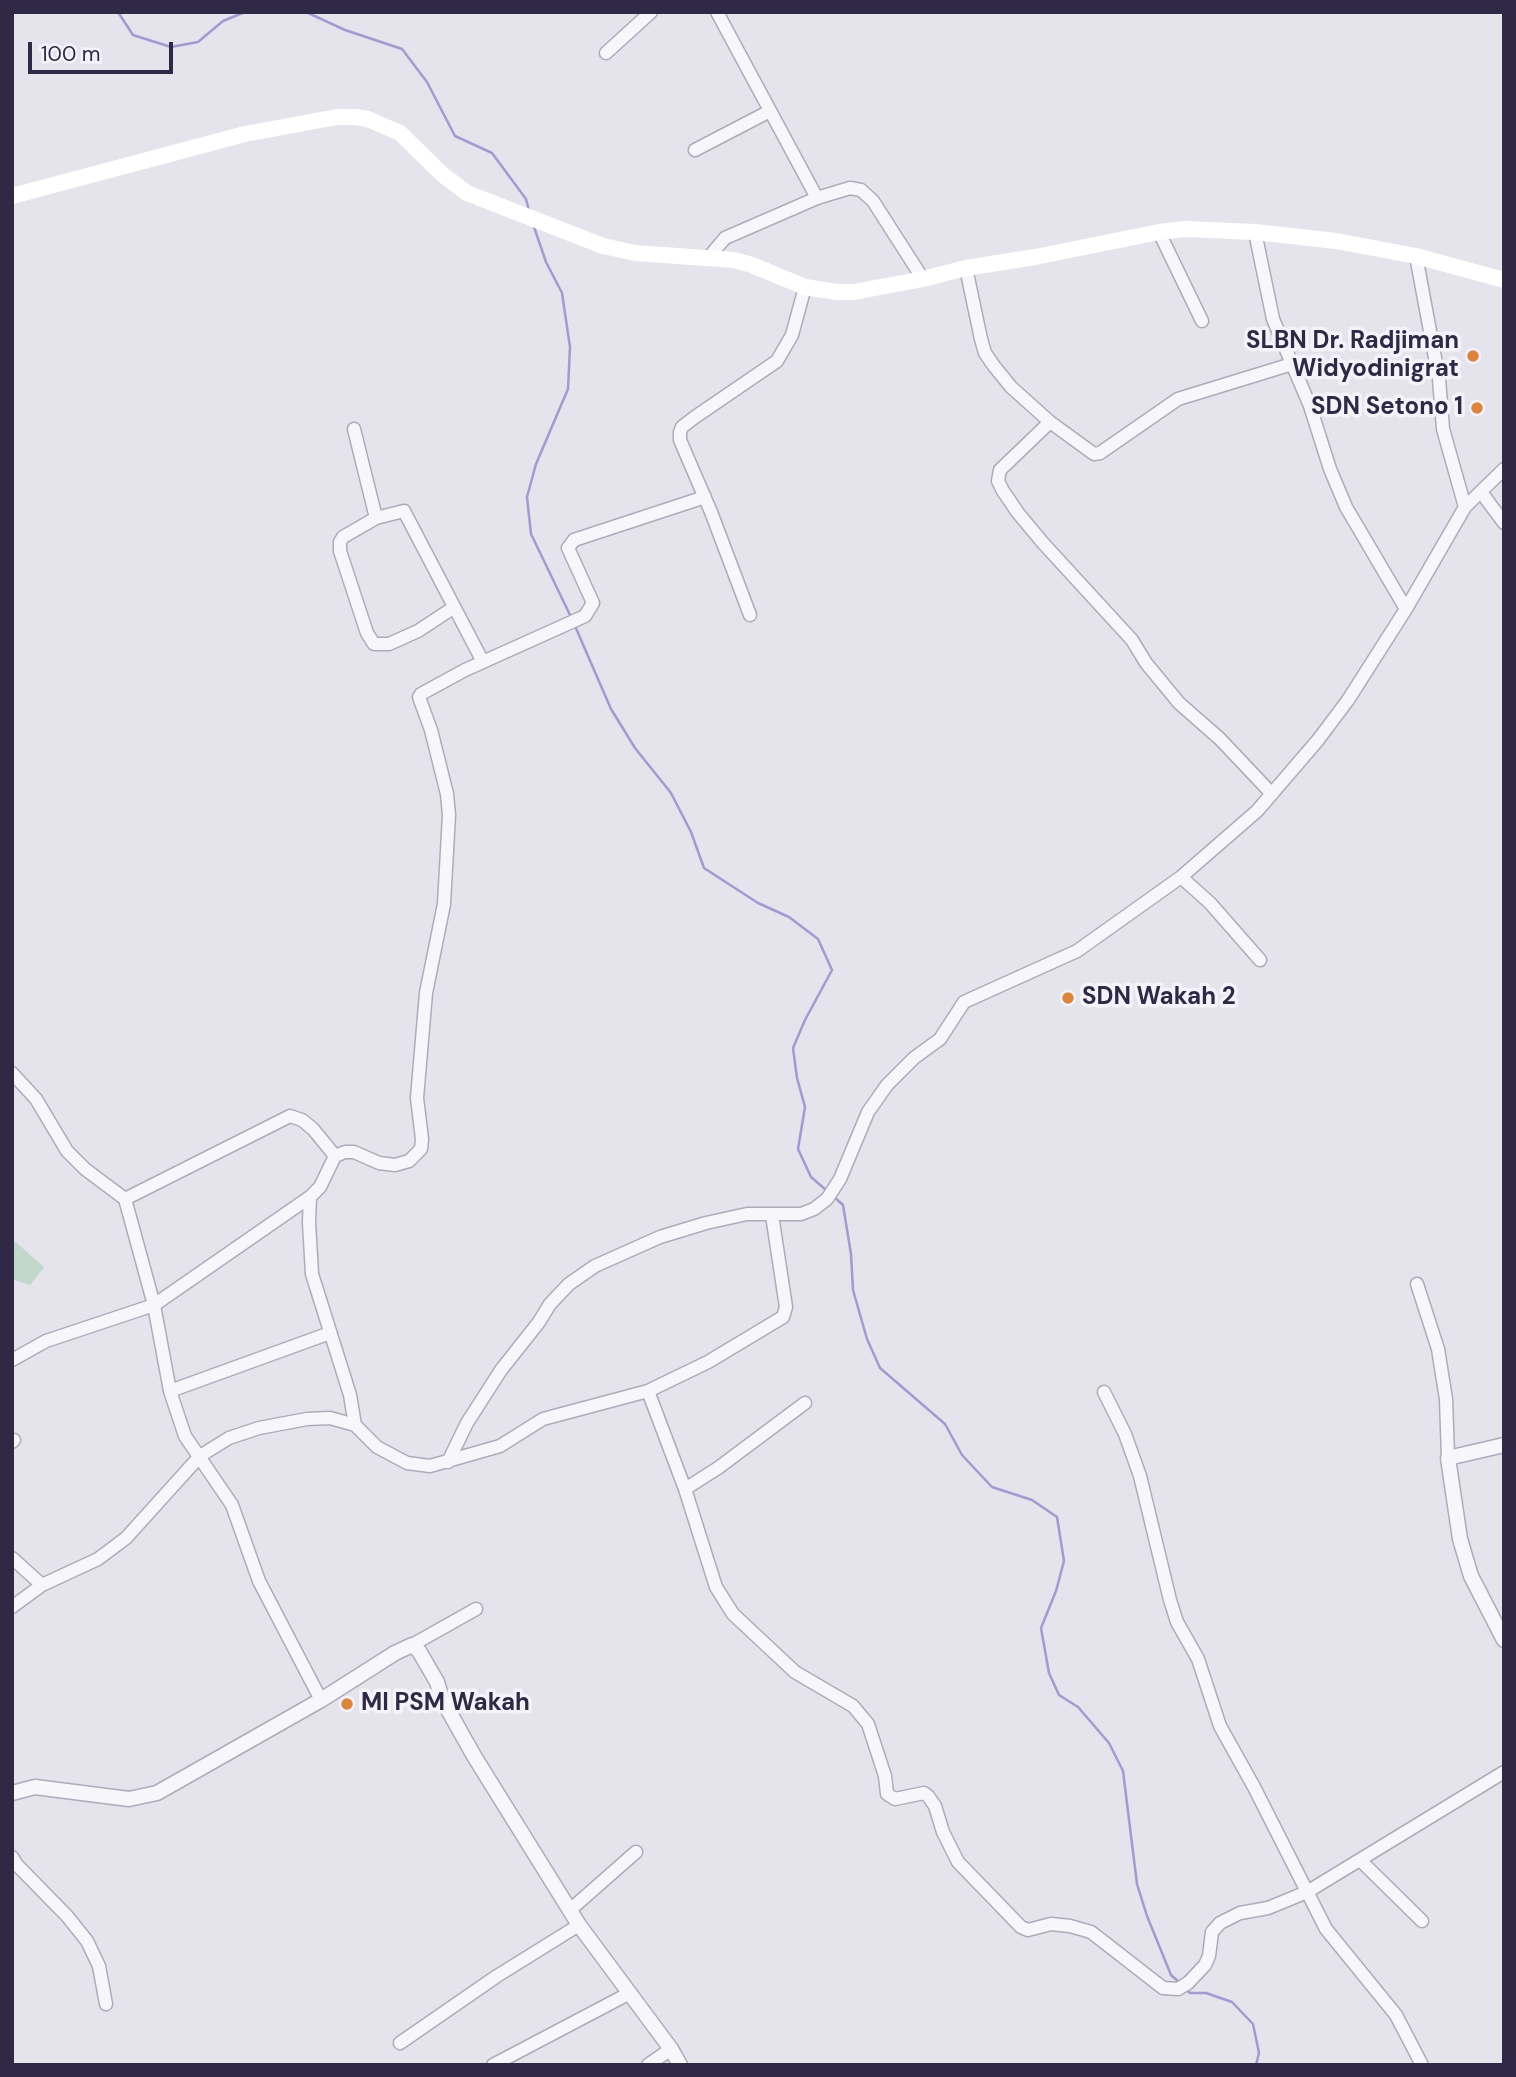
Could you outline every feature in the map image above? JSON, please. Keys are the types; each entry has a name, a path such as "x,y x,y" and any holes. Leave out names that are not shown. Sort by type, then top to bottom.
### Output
{"main road":[{"path":"12,195 245,134 337,117 355,117 368,119 400,133 455,185 477,198 603,246 620,250 709,257 752,265 804,287 845,293 1159,232 1196,229 1336,241 1416,256 1504,280"}],"street":[{"path":"607,53 651,12"},
{"path":"717,12 817,198"},
{"path":"695,149 770,111"},
{"path":"709,257 725,237 817,198 850,188 861,190 868,195 923,279"},
{"path":"1159,232 1202,321"},
{"path":"1255,232 1273,319 1310,406 1329,469 1346,507 1406,610"},
{"path":"1416,256 1439,379 1443,429 1465,507"},
{"path":"966,268 985,353 1011,387 1051,422 1094,454 1100,453 1178,399 1292,363"},
{"path":"750,615 680,440 680,432 682,427 695,417 777,361 792,335 804,287"},
{"path":"1051,422 1000,470 999,481 1003,491 1043,543 1132,640 1146,663 1179,703 1220,739 1272,794"},
{"path":"354,429 376,518"},
{"path":"448,1462 467,1423 501,1370 550,1304 569,1284 595,1266 660,1237 747,1214 801,1214 814,1209 827,1199 840,1179 868,1112 887,1085 914,1058 940,1039 964,1002 1077,951 1181,877 1245,822 1272,794 1348,700 1406,610 1465,507 1504,469"},
{"path":"1481,492 1504,523"},
{"path":"12,1360 46,1341 153,1305 310,1197 320,1187 335,1156 354,1152 379,1163 395,1165 409,1161 421,1149 418,1084 426,993 444,904 449,815 447,794 419,697 424,691 571,624 589,612 593,603 568,548 574,540 705,497"},
{"path":"453,608 418,631 389,644 374,643 363,622 340,551 340,542 352,531 376,518 404,511 483,662"},
{"path":"1181,877 1210,903 1260,960"},
{"path":"12,1073 36,1098 67,1151 85,1169 125,1199 153,1305 170,1391 185,1436 232,1505 259,1581 321,1700"},
{"path":"125,1199 289,1116 302,1120 313,1129 335,1156"},
{"path":"310,1197 312,1274 350,1395 355,1426"},
{"path":"12,1607 42,1585 98,1559 126,1538 200,1456 229,1438 259,1428 307,1419 330,1418 355,1426 377,1447 407,1463 430,1466 500,1446 543,1419 648,1391 708,1362 783,1317 786,1307 772,1215"},
{"path":"1417,1284 1438,1349 1446,1399 1448,1458 1460,1539 1471,1576 1504,1640"},
{"path":"170,1391 330,1334"},
{"path":"648,1391 685,1489 716,1587 724,1600 750,1631 795,1672 853,1706 863,1717 868,1724 890,1798 924,1793 928,1796 958,1861 1021,1927 1028,1930 1051,1924 1091,1932 1163,1988 1183,1986 1205,1965 1212,1932 1220,1923 1240,1913 1268,1908 1307,1892 1504,1772"},
{"path":"1104,1392 1125,1434 1140,1476 1177,1622 1198,1659 1220,1726 1326,1929 1396,2015 1422,2065"},
{"path":"685,1489 718,1468 805,1403"},
{"path":"1448,1458 1504,1445"},
{"path":"12,1559 42,1585"},
{"path":"12,1793 34,1787 129,1799 157,1793 321,1700 395,1653 476,1609"},
{"path":"412,1646 419,1651 474,1756 579,1925 680,2065"},
{"path":"570,1910 636,1852"},
{"path":"12,1857 67,1916 86,1941 99,1966 106,2004"},
{"path":"1360,1860 1422,1922"},
{"path":"400,2043 497,1976 579,1925"},
{"path":"493,2065 628,1994"},
{"path":"648,2065 671,2049"}],"green space":[{"path":"12,1239 44,1267 30,1285 12,1279"}],"waterway":[{"path":"118,12 133,35 171,47 198,42 223,21 245,12"},
{"path":"306,12 345,30 402,49 427,82 455,136 492,153 526,199 529,211"},
{"path":"534,227 546,262 562,293 570,347 568,389 536,464 527,497 531,534 571,617"},
{"path":"575,626 611,709 635,748 671,793 691,832 704,868 758,903 789,917 818,939 832,970 793,1048 805,1107 798,1149 811,1177 826,1190"},
{"path":"834,1197 843,1205 851,1254 853,1290 867,1339 880,1368 945,1424 962,1455 992,1487 1032,1500 1057,1517 1064,1561 1056,1591 1041,1628 1049,1673 1059,1695 1078,1707 1109,1743 1123,1771 1137,1884 1171,1975 1180,1983"},
{"path":"1187,1990 1190,1993 1206,1993 1232,2002 1253,2024 1259,2053 1256,2065"}],"place":[{"name":"SLBN Dr. Radjiman Widyodinigrat","path":"1473,356"},
{"name":"SDN Setono 1","path":"1477,408"},
{"name":"SDN Wakah 2","path":"1068,998"},
{"name":"MI PSM Wakah","path":"347,1704"}]}
